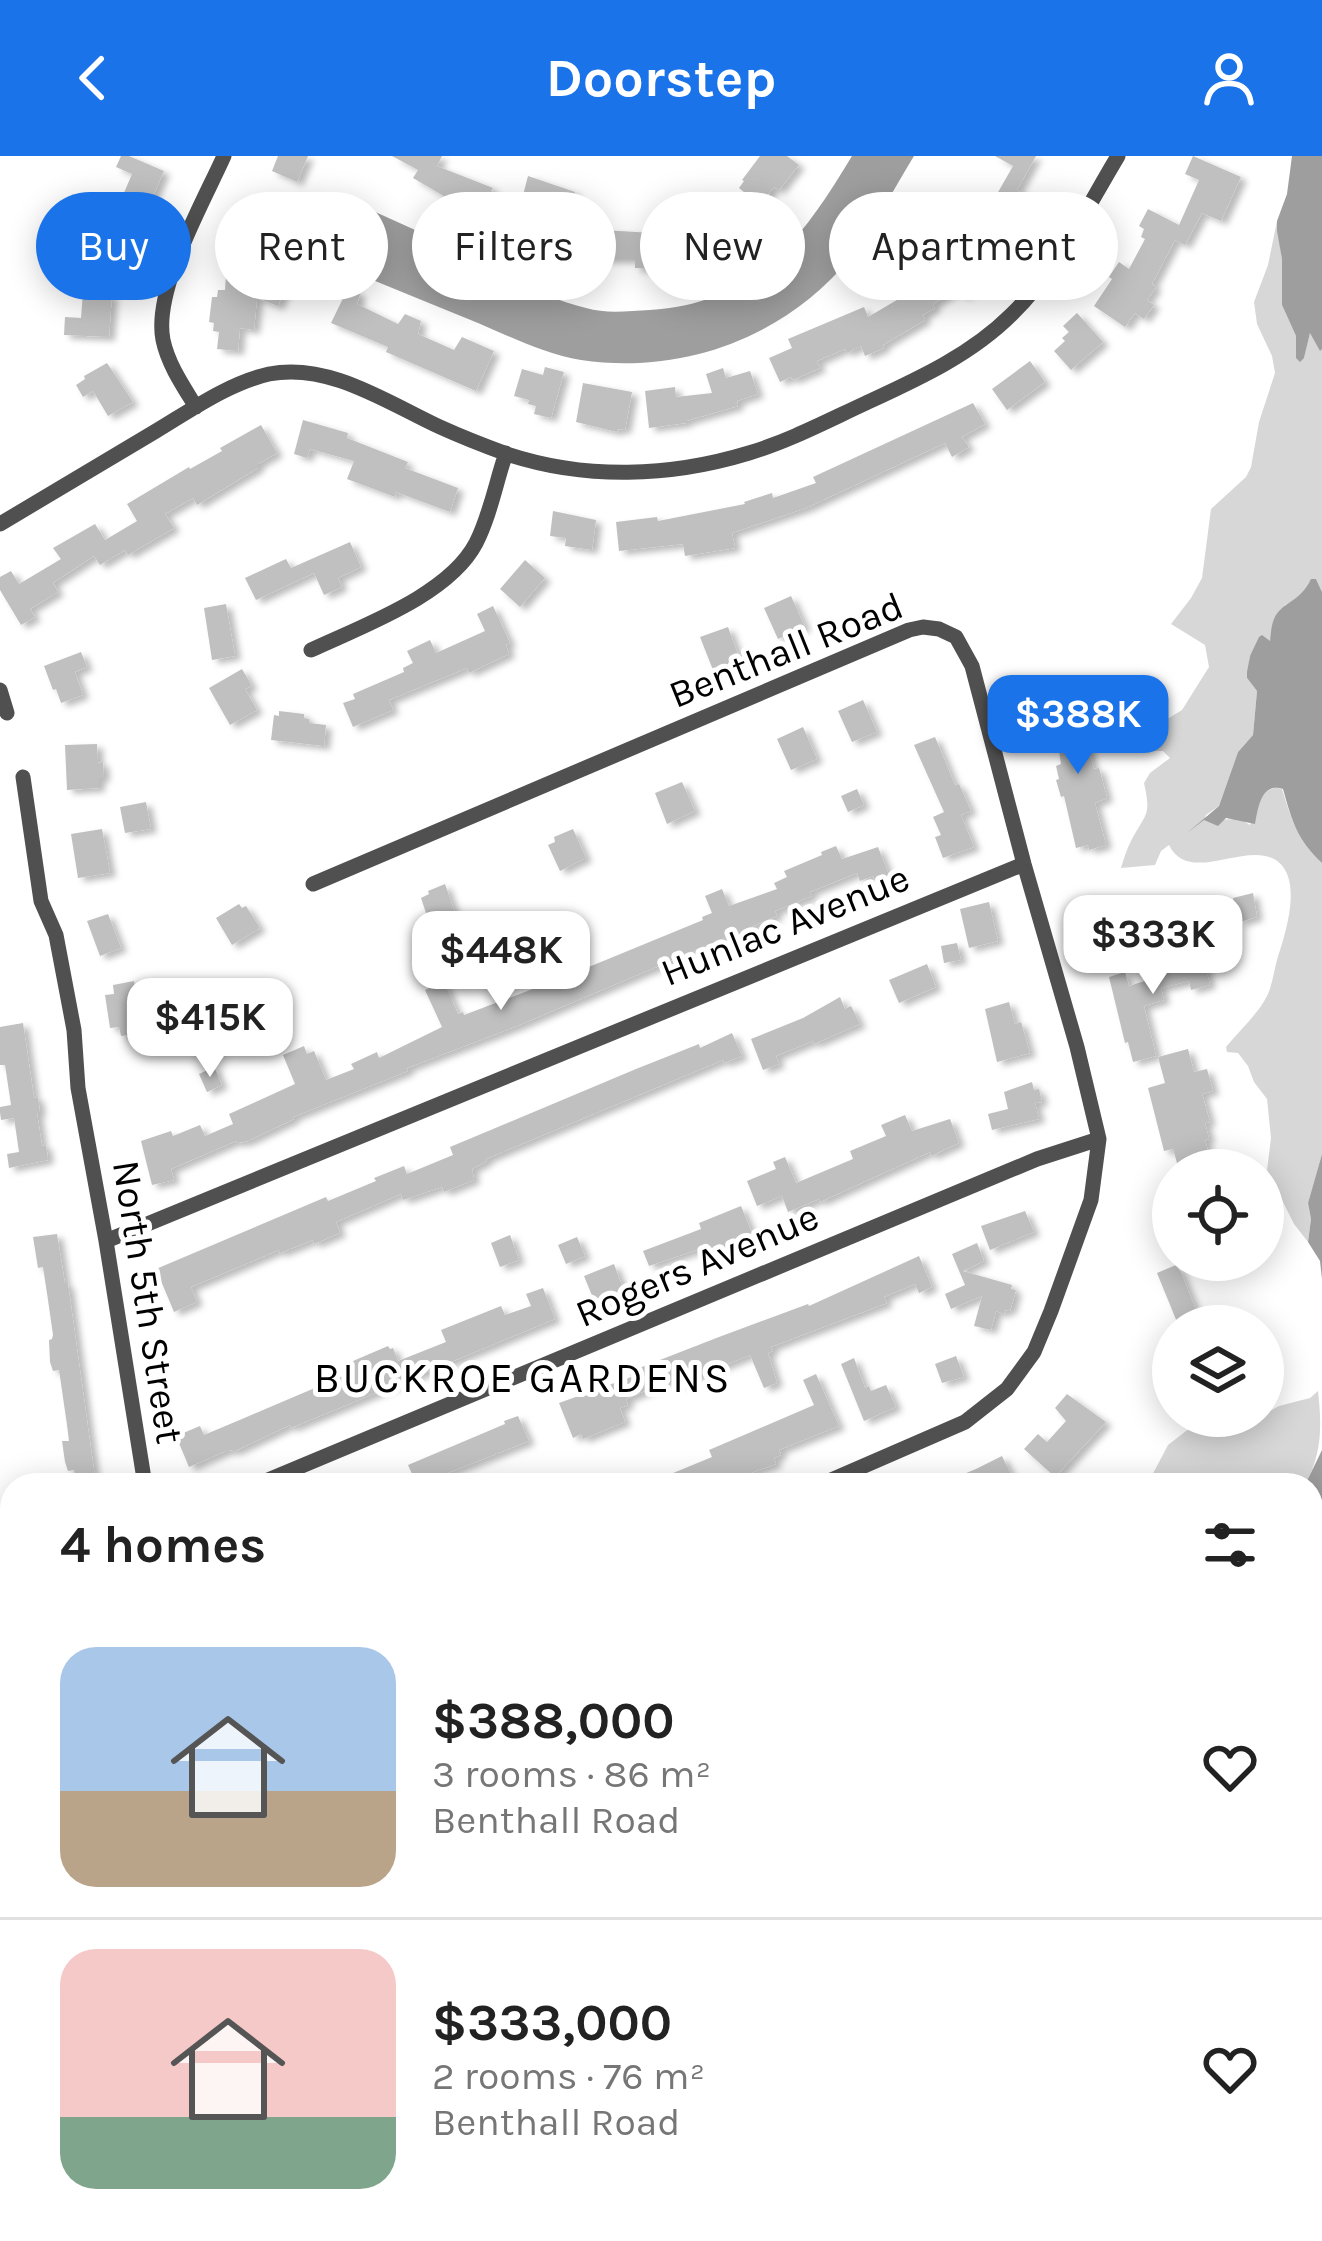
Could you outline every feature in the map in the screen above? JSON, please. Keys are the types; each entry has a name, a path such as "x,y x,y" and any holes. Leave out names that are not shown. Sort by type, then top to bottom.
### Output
{"street":[{"path":"196,407 163,341 161,316 178,258 224,156"},
{"path":"0,524 196,407 271,374 309,372 356,387 506,453 584,471 664,471 704,465 778,443 960,356 1012,315 1045,277 1118,156"},
{"path":"311,650 400,608 442,582 475,545 506,453"},
{"name":"Benthall Road","path":"314,884 889,639 923,627 939,628 956,638 972,666 1099,1139 1091,1200 1052,1311 1034,1352 1007,1389 965,1422 848,1473"},
{"path":"0,690 8,712"},
{"name":"North 5th Street","path":"23,777 41,901 56,935 70,1011 78,1088 143,1473"},
{"name":"Hunlac Avenue","path":"106,1240 1024,864"},
{"name":"Rogers Avenue","path":"285,1473 1037,1159 1099,1139"}],"shaded area":[{"path":"852,156 914,156 893,192 829,192 829,281 825,285 796,309 764,329 694,355 619,363 581,360 554,354 421,300 561,300 617,312 703,300 805,300 805,225"},
{"path":"1292,156 1322,156 1322,349 1310,333 1300,362 1296,336 1282,305 1277,231"},
{"path":"388,218 412,229 412,296 388,286"},
{"path":"1277,221 1282,305 1296,336 1296,358 1304,358 1310,332 1322,349 1322,592 1316,579 1299,598 1285,605 1269,643 1250,656 1247,678 1257,691 1253,735 1238,752 1219,806 1204,820 1240,819 1250,825 1265,794 1282,789 1296,829 1322,863 1322,1154 1308,1203 1308,1242 1284,1204 1284,1149 1270,1149 1267,1099 1238,1053 1227,1052 1226,1047 1269,992 1288,921 1288,877 1272,858 1259,855 1189,862 1169,845 1155,865 1121,868 1146,813 1144,783 1170,758 1163,751 1129,747 1182,710 1209,667 1205,645 1171,624 1202,578 1211,509 1251,467 1275,373 1254,302"},
{"path":"1316,579 1322,592 1322,863 1296,829 1283,789 1265,793 1255,824 1226,818 1218,826 1204,820 1187,833 1219,806 1238,752 1253,735 1257,691 1247,672 1259,637 1270,641 1277,613"},
{"path":"1322,1154 1322,1279 1320,1261 1308,1242 1308,1203"},
{"path":"1318,1391 1319,1440 1310,1473 1153,1473 1168,1445 1178,1437 1284,1437 1284,1405"},
{"path":"1322,1450 1322,1473 1311,1473"}],"building":[{"path":"121,156 129,156 164,171 155,192 124,192 132,174 116,167"},
{"path":"278,156 308,156 297,182 272,171"},
{"path":"392,156 442,156 437,166 493,188 493,192 437,192 413,178 418,170"},
{"path":"760,156 787,156 799,165 779,190 744,192 739,188"},
{"path":"995,156 1036,156 1017,190 1021,192 998,192 1013,166"},
{"path":"1193,156 1241,177 1221,221 1202,213 1185,245 1175,240 1152,284 1156,287 1147,300 1154,305 1144,319 1135,313 1125,327 1094,306 1098,300 1118,300 1118,264 1129,269 1145,239 1139,226 1148,209 1179,225 1199,180 1185,174"},
{"path":"528,176 575,192 524,192"},
{"path":"616,231 640,232 640,268 635,268 635,259 616,259"},
{"path":"212,297 257,300 254,330 240,328 238,351 217,349 219,332 209,322"},
{"path":"82,300 112,300 109,337 64,335 65,317 81,318"},
{"path":"342,300 358,300 357,304 398,324 405,314 421,321 418,334 454,350 462,337 494,351 476,391 331,323"},
{"path":"897,300 939,300 923,315 925,320 884,348 865,356 861,346 847,353 845,349 817,361 820,368 780,382 769,358 792,348 788,339 864,307 868,317"},
{"path":"1077,313 1103,342 1071,370 1054,351 1069,332 1063,326"},
{"path":"1030,361 1045,382 1007,410 992,389"},
{"path":"107,363 133,402 108,416 93,391 83,397 76,385"},
{"path":"545,367 564,372 551,418 534,414 536,406 514,396 522,369 543,375"},
{"path":"723,368 726,378 750,371 758,394 737,401 738,406 686,423 649,428 645,391 675,387 676,397 712,393 706,374"},
{"path":"583,383 632,392 625,430 576,422"},
{"path":"973,403 985,424 962,437 969,447 952,457 945,443 806,508 732,533 735,548 685,556 683,544 619,551 616,522 657,517 658,521 745,504 772,493 773,498 816,483 813,477"},
{"path":"303,420 348,433 347,438 408,462 405,468 458,488 450,512 347,479 354,461 310,449 307,458 294,454"},
{"path":"261,425 277,453 197,505 193,498 165,514 174,528 128,555 125,550 100,565 94,556 53,583 58,592 30,609 35,617 21,625 0,590 0,577 11,571 19,584 61,559 53,548 95,524 105,540 137,521 127,504"},
{"path":"553,511 596,520 592,550 565,546 566,538 550,536"},
{"path":"350,542 361,567 338,578 342,587 324,595 314,573 256,600 245,578 286,559 291,568"},
{"path":"525,560 545,578 520,607 500,589"},
{"path":"791,596 805,627 778,639 764,608"},
{"path":"226,604 235,656 212,660 204,608"},
{"path":"493,606 510,643 506,645 509,654 389,700 393,710 353,727 343,703 355,699 353,694 404,672 413,663 407,651 430,640 436,653 485,631 477,614"},
{"path":"728,627 740,660 713,670 700,637"},
{"path":"81,652 87,667 75,672 83,695 61,703 44,666"},
{"path":"242,669 252,686 245,689 257,710 230,725 209,688"},
{"path":"1074,699 1107,798 1095,803 1106,845 1089,850 1088,845 1076,848 1056,780 1056,766 1061,764 1052,702"},
{"path":"863,700 877,732 852,742 838,711"},
{"path":"279,711 304,714 309,723 326,725 324,746 271,740 274,715 279,716"},
{"path":"803,727 817,759 791,770 777,739"},
{"path":"935,737 971,811 961,815 974,847 943,858 933,817 944,812 914,745"},
{"path":"97,744 104,778 99,778 99,788 67,790 65,745"},
{"path":"682,782 695,811 667,824 655,793"},
{"path":"857,789 864,805 848,812 841,796"},
{"path":"146,802 151,829 125,833 120,807"},
{"path":"102,829 110,873 78,878 71,834"},
{"path":"573,829 586,858 560,871 548,845"},
{"path":"836,846 842,859 878,847 889,875 860,881 857,873 810,892 812,896 775,911 777,916 407,1068 248,1141 236,1141 171,1169 174,1180 152,1185 141,1141 200,1125 205,1136 233,1124 229,1114 295,1084 283,1055 304,1046 307,1054 314,1051 326,1080 354,1069 351,1064 377,1052 379,1058 442,1027 425,990 444,982 458,1014 464,1015 703,920 712,913 705,896 722,889 729,906 777,889 774,883 787,877 784,871"},
{"path":"445,884 455,913 429,922 421,898"},
{"path":"1253,893 1257,917 1240,922 1233,898"},
{"path":"989,902 998,941 969,948 960,909"},
{"path":"239,904 246,906 260,928 232,945 216,918"},
{"path":"108,914 121,948 100,956 87,921"},
{"path":"529,934 540,958 524,965 513,941"},
{"path":"957,943 961,960 944,963 941,946"},
{"path":"1200,948 1210,985 1191,990 1189,981 1161,988 1164,1000 1144,1006 1156,1056 1133,1062 1109,977 1125,972 1129,986 1154,978 1150,961"},
{"path":"927,964 936,987 899,1003 889,980"},
{"path":"134,981 142,1033 121,1036 119,1027 110,1028 105,995 114,994 113,985"},
{"path":"840,997 860,1024 776,1056 779,1064 763,1070 751,1039"},
{"path":"1009,1002 1030,1053 997,1062 985,1009"},
{"path":"23,1023 48,1160 9,1168 7,1154 19,1152 14,1118 1,1120 0,1107 11,1105 5,1065 0,1065 0,1027"},
{"path":"732,1033 742,1056 486,1159 472,1169 474,1180 403,1200 401,1194 336,1222 340,1233 314,1244 313,1240 279,1250 191,1287 197,1302 174,1312 156,1269 404,1166 407,1174 453,1155 450,1147"},
{"path":"1188,1049 1194,1072 1207,1069 1213,1091 1202,1094 1210,1122 1205,1123 1207,1149 1163,1149 1148,1088 1165,1083 1158,1057"},
{"path":"214,1067 222,1085 207,1092 199,1074"},
{"path":"1032,1082 1042,1102 1035,1103 1039,1119 992,1130 988,1114 1008,1109 1004,1092"},
{"path":"905,1115 912,1131 950,1119 959,1143 788,1212 782,1196 757,1206 747,1181 776,1169 773,1162 785,1157 796,1183 853,1159 850,1151 886,1136 881,1125"},
{"path":"741,1206 752,1233 710,1251 708,1246 649,1266 643,1251 701,1229 699,1223"},
{"path":"1025,1211 1034,1232 990,1250 981,1226"},
{"path":"57,1234 94,1473 68,1471 65,1462 62,1441 69,1441 67,1425 59,1370 53,1371 50,1362 53,1335 43,1267 38,1268 33,1237"},
{"path":"510,1235 519,1260 500,1267 491,1243"},
{"path":"577,1237 585,1256 566,1264 558,1245"},
{"path":"977,1243 984,1261 963,1271 1016,1290 1010,1311 996,1311 991,1330 974,1326 982,1296 951,1309 945,1294 965,1285 952,1254"},
{"path":"919,1256 932,1287 919,1293 915,1284 884,1297 887,1303 771,1347 768,1353 777,1383 764,1388 750,1355 626,1399 628,1405 620,1408 625,1422 583,1439 581,1434 573,1438 559,1403 719,1337 809,1306"},
{"path":"614,1264 624,1291 595,1303 584,1276"},
{"path":"1160,1281 1185,1281 1194,1305 1170,1305"},
{"path":"543,1288 555,1319 189,1467 176,1436 200,1426 204,1435 242,1419 350,1373 346,1364 388,1346 398,1361 446,1342 441,1330 501,1306 505,1315 531,1306 526,1294"},
{"path":"956,1356 964,1377 942,1383 935,1364"},
{"path":"854,1358 865,1388 871,1391 886,1385 896,1407 864,1421 841,1364"},
{"path":"816,1374 839,1426 779,1450 776,1464 751,1473 673,1473 712,1457 709,1450 814,1405 803,1380"},
{"path":"1067,1394 1106,1422 1059,1473 1051,1473 1024,1449 1038,1434 1047,1442 1066,1421 1055,1408"},
{"path":"518,1416 529,1441 448,1473 412,1473 408,1465"},
{"path":"1002,1456 1010,1473 966,1473"}],"district":[{"name":"BUCKROE GARDENS","path":"523,1378"}]}
